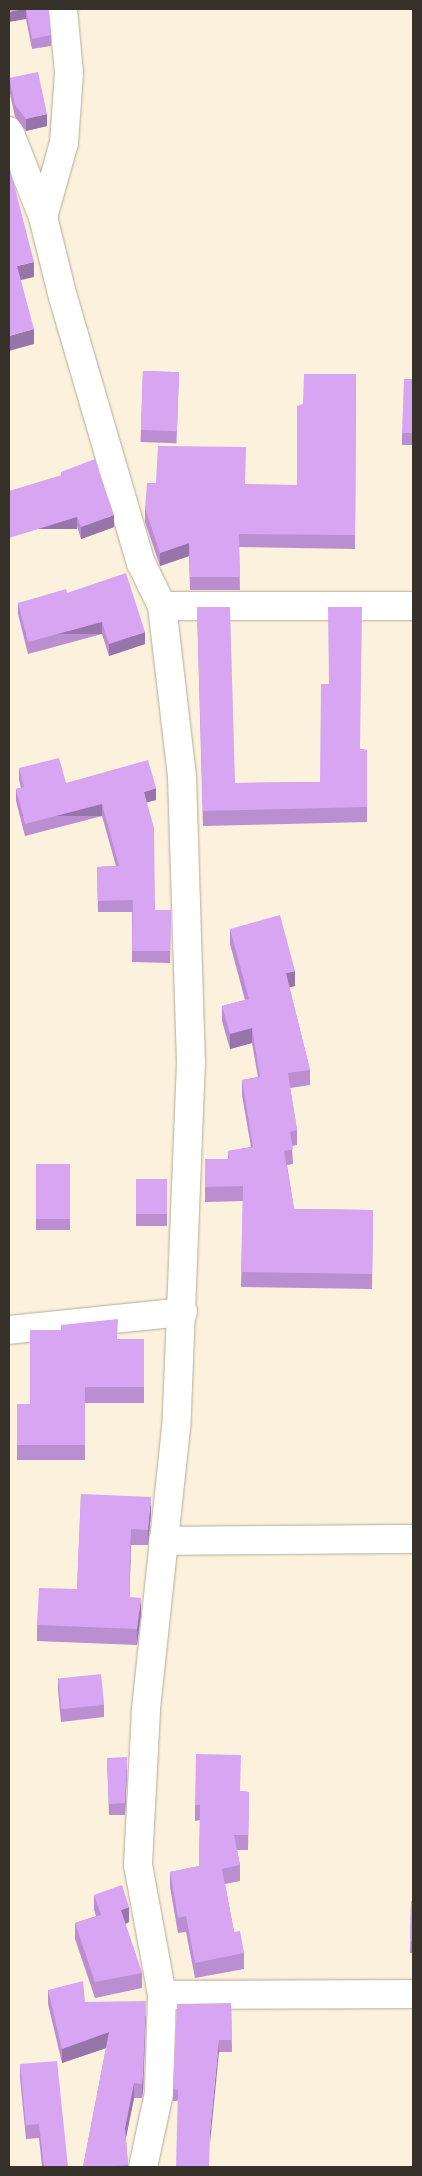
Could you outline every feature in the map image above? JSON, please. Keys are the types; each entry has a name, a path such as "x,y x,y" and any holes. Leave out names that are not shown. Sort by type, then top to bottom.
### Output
{"street":[{"path":"43,217 64,143 69,73 63,9"},
{"path":"12,143 43,217 63,298 141,562 162,606 182,777 191,1062 176,1428 146,1711 138,1865 162,1995 159,2093 143,2167"},
{"path":"162,606 413,606"},
{"path":"9,1330 182,1312"},
{"path":"163,1541 413,1539"},
{"path":"162,1995 413,1994"}],"building":[{"path":"9,9 22,9 9,12"},
{"path":"26,9 48,9 51,35 32,39"},
{"path":"38,72 47,114 26,119 15,105 9,78"},
{"path":"9,165 34,262 17,266 34,329 9,336"},
{"path":"143,371 179,372 177,431 141,430"},
{"path":"304,374 356,374 355,535 239,534 240,577 190,577 189,543 160,553 145,508 147,483 156,483 158,446 246,447 245,485 297,485 297,406 303,404"},
{"path":"404,379 413,379 413,433 402,433"},
{"path":"95,459 114,515 81,527 77,517 9,538 9,491 62,475 61,472"},
{"path":"126,573 145,632 109,644 102,622 28,642 18,603 66,589 67,593"},
{"path":"197,607 230,607 235,783 320,782 321,684 329,684 328,607 362,607 360,749 367,750 367,807 203,811"},
{"path":"59,758 66,783 148,760 156,788 144,792 154,828 155,910 171,910 170,951 132,951 133,900 98,901 97,867 119,866 102,804 25,824 16,789 24,787 19,768"},
{"path":"280,915 295,971 286,973 310,1070 288,1073 297,1130 290,1132 293,1149 284,1151 294,1209 373,1210 372,1274 241,1272 243,1186 205,1187 205,1159 229,1159 228,1151 253,1147 242,1080 260,1077 252,1028 230,1034 222,1006 249,999 230,929"},
{"path":"36,1164 70,1164 70,1219 36,1219"},
{"path":"136,1179 167,1179 167,1214 136,1214"},
{"path":"118,1319 117,1339 144,1339 144,1387 85,1387 85,1445 17,1445 17,1404 30,1404 30,1330 61,1330 61,1325"},
{"path":"81,1494 151,1497 148,1530 131,1529 129,1597 141,1598 137,1629 37,1625 39,1588 77,1589"},
{"path":"101,1674 104,1705 61,1709 58,1678"},
{"path":"196,1754 241,1755 240,1791 249,1792 248,1835 234,1835 240,1865 222,1869 234,1932 240,1931 244,1953 195,1963 186,1916 178,1918 170,1872 199,1866 200,1805 195,1805"},
{"path":"127,1757 125,1803 109,1804 107,1758"},
{"path":"122,1885 129,1907 121,1910 142,1973 95,1982 75,1923 101,1915 94,1895"},
{"path":"411,1901 413,1901 413,1941 410,1941"},
{"path":"83,1981 85,2002 146,2001 142,2084 134,2083 125,2128 128,2165 83,2167 109,2032 62,2049 48,1990"},
{"path":"231,2003 232,2040 219,2040 210,2131 209,2167 176,2167 178,2090 173,2089 177,2004"},
{"path":"57,2061 68,2167 44,2167 39,2124 26,2125 20,2064"}]}
